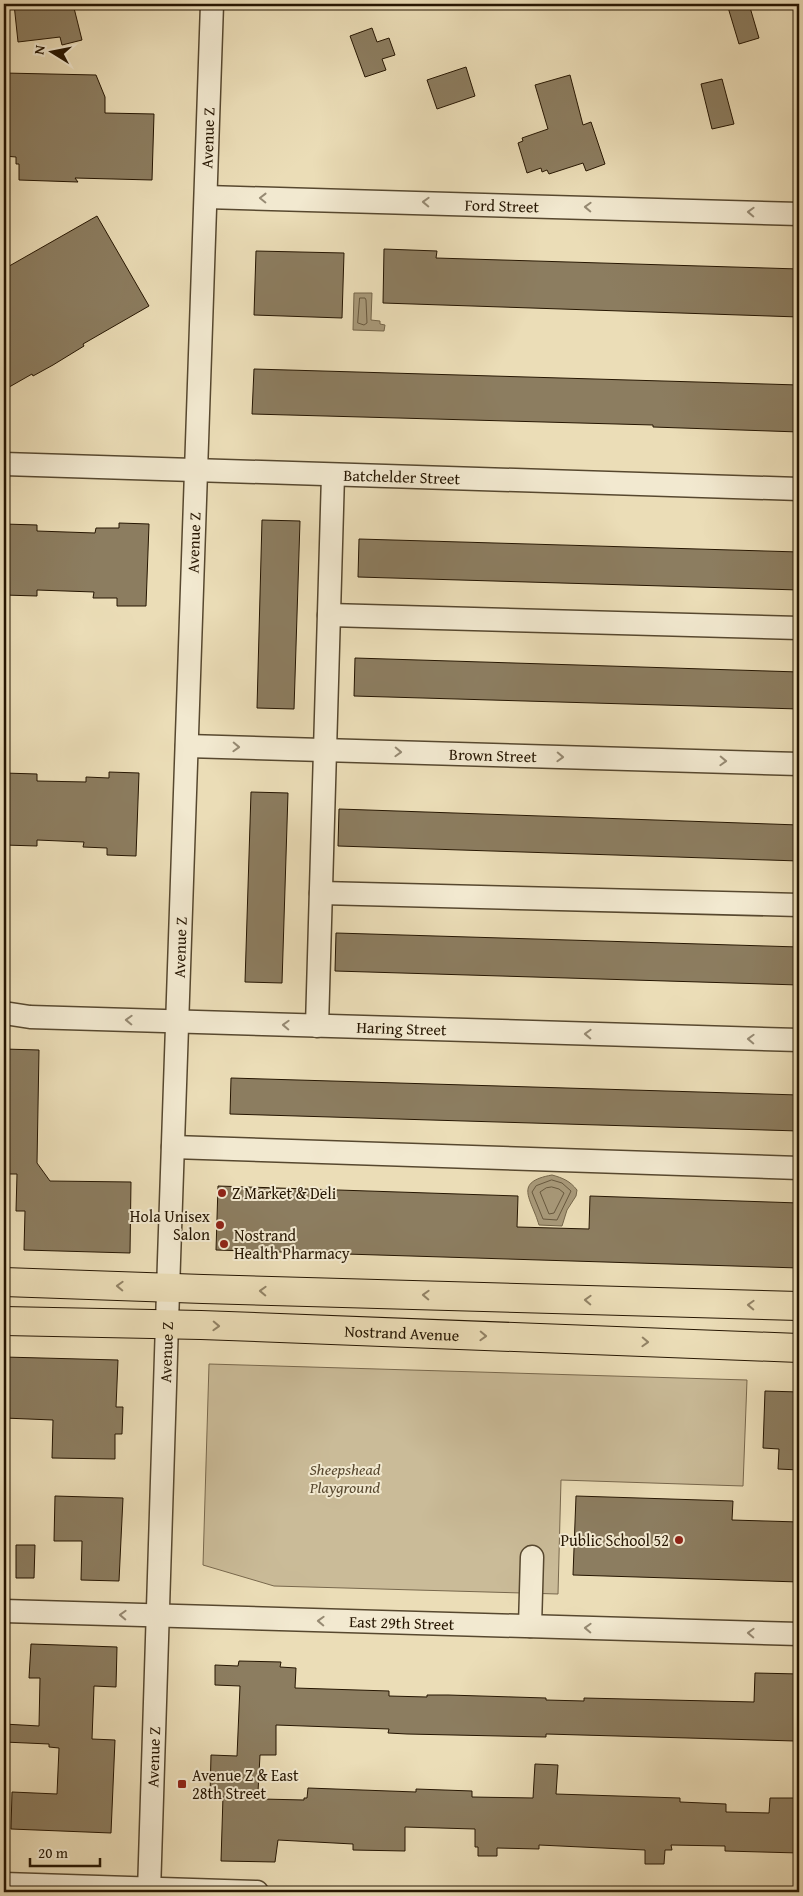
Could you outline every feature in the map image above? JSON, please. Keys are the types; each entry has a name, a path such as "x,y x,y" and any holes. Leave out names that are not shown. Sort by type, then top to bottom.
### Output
{"main road":[{"path":"4,1282 799,1306"},
{"name":"Nostrand Avenue","path":"4,1320 167,1324 799,1348"}],"street":[{"name":"Avenue Z","path":"149,1891 212,4"},
{"name":"Ford Street","path":"206,197 799,214"},
{"name":"Batchelder Street","path":"4,464 799,489"},
{"path":"317,1026 333,475"},
{"path":"329,615 799,628"},
{"name":"Brown Street","path":"187,746 799,764"},
{"path":"320,893 799,905"},
{"name":"Haring Street","path":"4,1013 30,1018 799,1040"},
{"path":"173,1147 799,1168"},
{"path":"530,1626 532,1557"},
{"name":"East 29th Street","path":"4,1611 799,1634"},
{"path":"4,1884 149,1891 257,1892"}],"green space":[{"name":"Sheepshead Playground","path":"209,1364 747,1380 743,1486 561,1480 558,1594 274,1586 203,1565"}],"water":[{"path":"354,293 372,293 371,320 380,321 380,324 385,325 384,331 353,330"},
{"path":"552,1175 566,1180 577,1190 576,1196 567,1210 562,1226 539,1225 529,1199 528,1192 532,1182"}],"building":[{"path":"14,4 73,4 82,40 62,45 60,37 18,42"},
{"path":"727,4 749,4 759,38 739,44"},
{"path":"372,28 377,42 389,38 395,55 382,59 386,70 365,77 350,36"},
{"path":"466,67 475,96 437,109 427,80"},
{"path":"4,73 96,75 105,97 105,113 154,114 152,180 75,178 78,182 19,180 19,164 16,164 16,157 4,156"},
{"path":"570,75 583,125 591,122 605,164 586,171 583,163 549,174 547,170 542,172 541,168 527,173 518,143 523,141 522,138 548,129 535,85"},
{"path":"722,79 734,124 712,129 701,84"},
{"path":"97,216 149,306 83,344 84,346 53,365 33,376 32,374 4,390 4,269"},
{"path":"384,249 437,251 436,258 799,269 799,317 383,303"},
{"path":"256,251 344,253 342,318 254,315"},
{"path":"254,369 799,385 799,432 653,427 653,425 252,414"},
{"path":"262,520 300,521 294,709 257,708"},
{"path":"119,523 149,524 146,606 117,606 117,598 93,598 94,592 37,590 37,596 4,595 4,524 37,525 37,531 95,533 96,528 119,528"},
{"path":"359,539 799,552 799,590 358,577"},
{"path":"355,658 799,672 799,709 354,696"},
{"path":"109,772 139,773 136,856 107,855 107,848 83,847 84,842 37,840 37,846 4,845 4,773 37,774 37,781 86,782 86,777 109,778"},
{"path":"251,792 288,793 282,983 245,982"},
{"path":"339,809 799,825 799,861 338,846"},
{"path":"336,933 799,947 799,985 335,971"},
{"path":"4,1049 39,1050 37,1163 50,1181 131,1182 130,1253 24,1250 25,1211 16,1211 17,1174 4,1174"},
{"path":"231,1078 799,1095 799,1131 230,1114"},
{"path":"218,1186 518,1196 517,1227 589,1229 590,1196 799,1203 799,1268 216,1250"},
{"path":"4,1357 118,1360 116,1407 123,1407 122,1434 115,1434 115,1459 52,1458 53,1420 4,1418"},
{"path":"765,1391 799,1392 799,1470 778,1469 779,1449 763,1448"},
{"path":"55,1496 123,1498 119,1581 81,1580 82,1541 54,1541"},
{"path":"576,1496 733,1501 732,1520 799,1522 799,1582 573,1575"},
{"path":"16,1545 35,1545 34,1578 16,1578"},
{"path":"31,1644 117,1647 116,1687 94,1686 92,1739 115,1740 111,1833 11,1829 12,1792 57,1794 59,1748 49,1747 49,1744 4,1742 4,1724 39,1726 40,1678 29,1678"},
{"path":"239,1661 281,1662 280,1667 296,1668 295,1688 389,1691 389,1696 427,1697 427,1695 448,1695 584,1701 584,1698 754,1702 755,1673 799,1674 799,1724 795,1723 795,1741 546,1734 546,1737 407,1734 388,1733 389,1729 276,1725 276,1755 260,1755 258,1792 262,1792 262,1799 304,1800 304,1798 307,1798 308,1788 416,1792 416,1789 472,1791 472,1797 533,1798 535,1764 558,1765 556,1794 680,1798 680,1802 726,1804 726,1812 769,1813 770,1798 799,1798 799,1853 725,1851 725,1846 671,1845 672,1850 665,1850 664,1864 645,1864 645,1850 539,1845 539,1849 497,1848 497,1856 478,1856 478,1847 475,1847 475,1829 405,1827 405,1851 353,1850 353,1844 278,1840 275,1862 221,1861 223,1796 210,1796 211,1755 237,1756 240,1686 215,1685 215,1665 238,1666"}],"place":[{"name":"Z Market & Deli","path":"222,1193"},
{"name":"Hola Unisex Salon","path":"220,1225"},
{"name":"Nostrand Health Pharmacy","path":"224,1244"},
{"name":"Public School 52","path":"679,1540"},
{"name":"Avenue Z & East 28th Street","path":"182,1784"}]}
